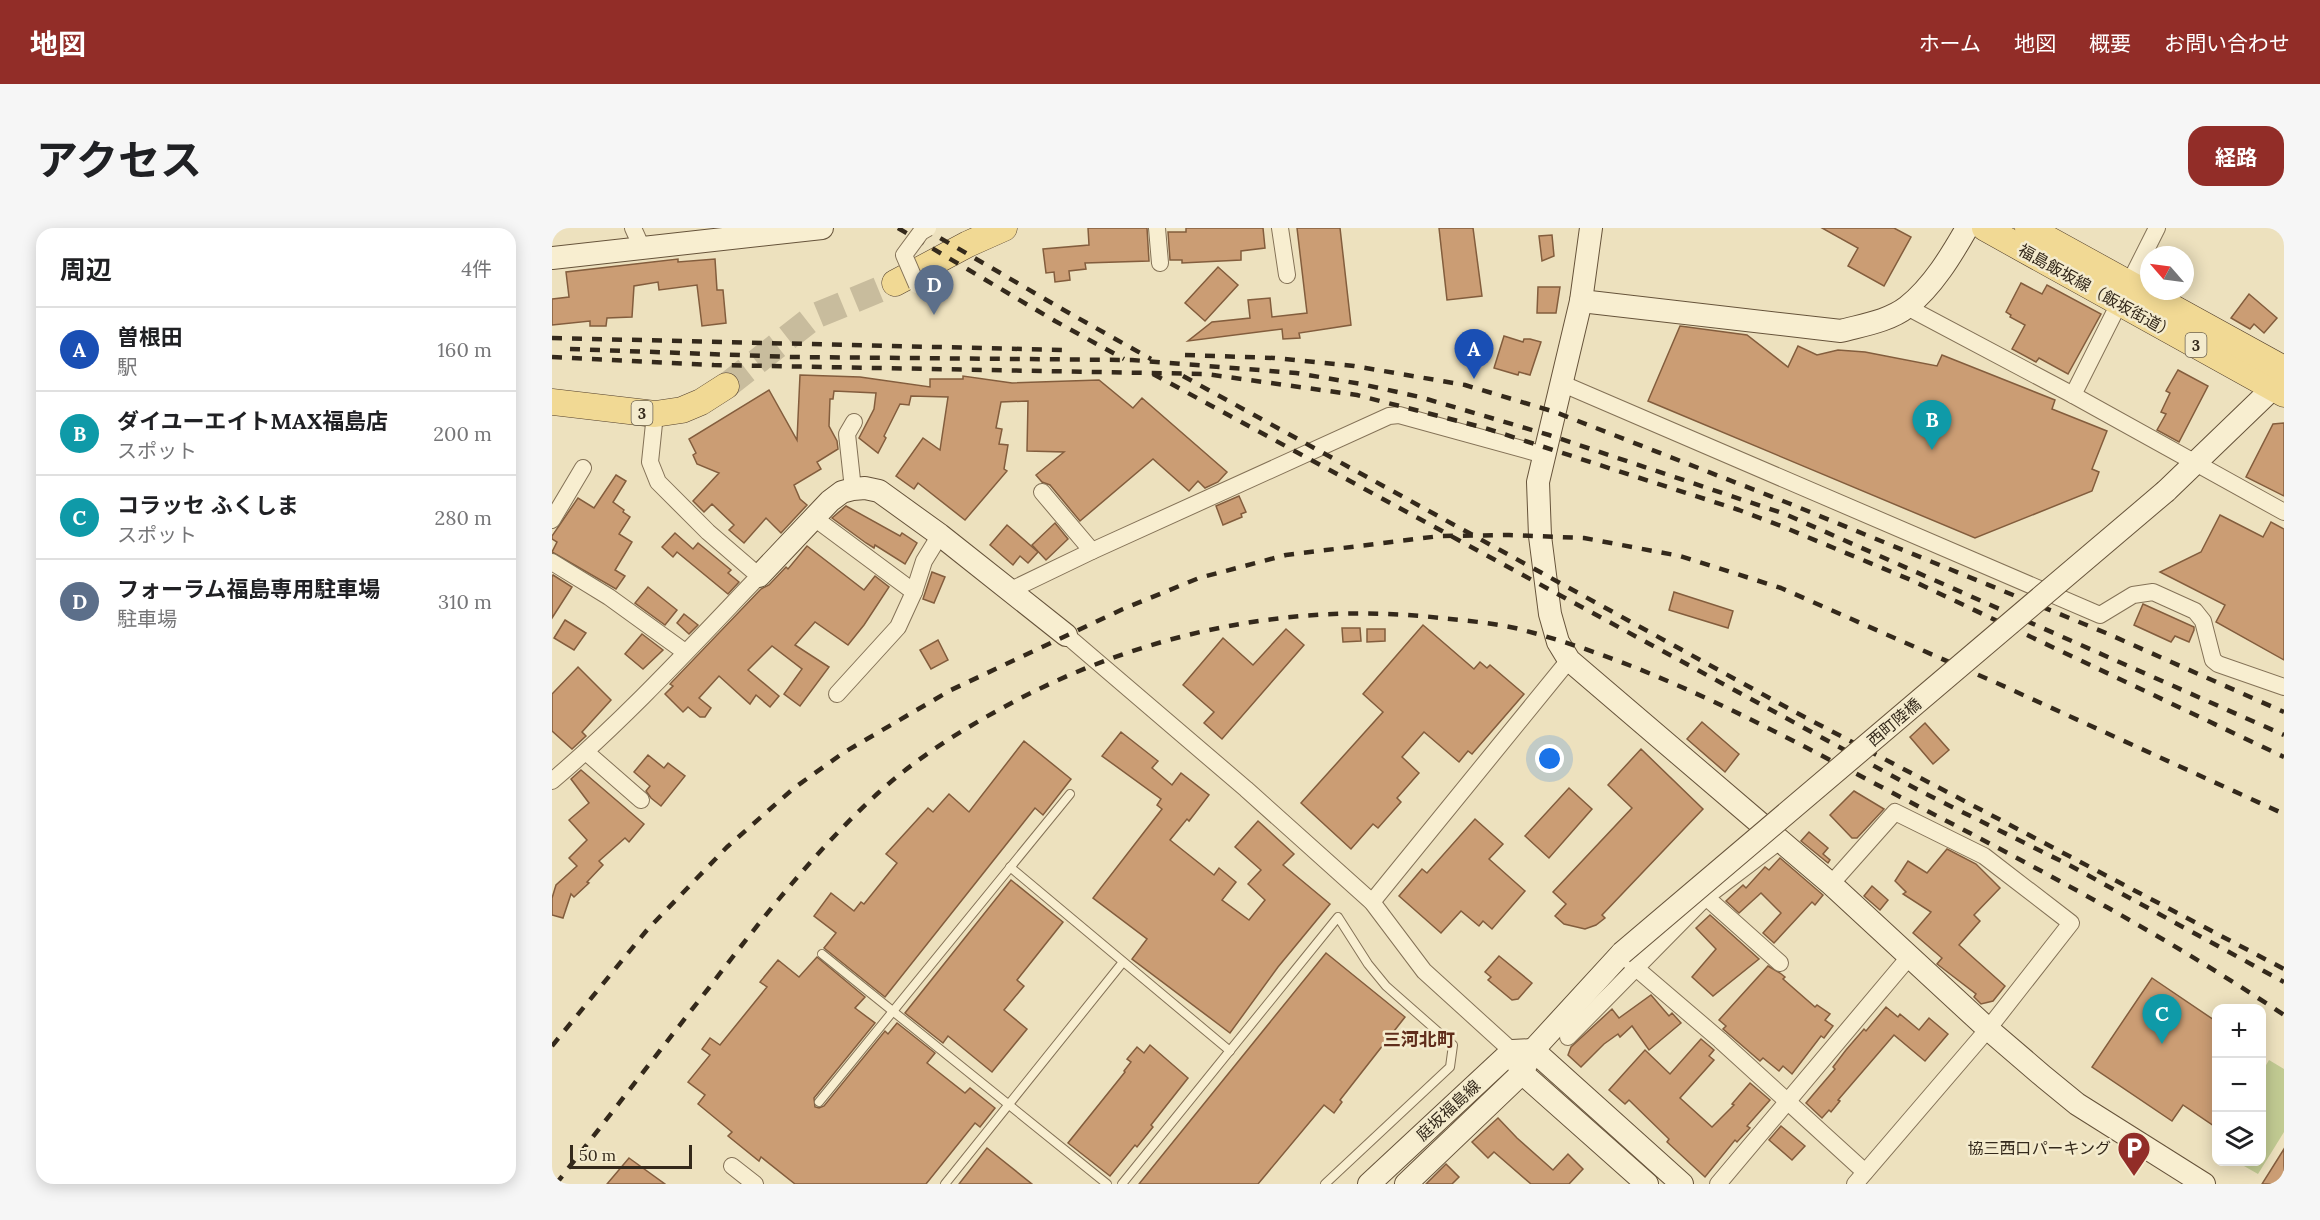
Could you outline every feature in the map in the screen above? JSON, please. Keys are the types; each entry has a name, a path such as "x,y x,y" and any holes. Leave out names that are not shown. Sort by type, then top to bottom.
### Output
{"main road":[{"path":"906,284 968,244 1004,228"},
{"name":"福島飯坂線（飯坂街道）","path":"1985,228 2123,293 2282,379"},
{"name":"3","path":"2028,228 2123,293"},
{"name":"3","path":"552,402 655,414 682,410 701,402 726,386"}],"street":[{"path":"906,284 904,255 921,232 928,228"},
{"path":"1157,228 1160,263"},
{"path":"1280,228 1287,275"},
{"path":"1591,228 1581,301 1538,482 1544,572 1550,614 1558,642 1569,660 1832,884 1988,1029 2077,1104 2204,1184"},
{"path":"1581,301 1841,331 1877,322 1907,307 1944,268 1967,228"},
{"path":"2073,395 2157,228"},
{"path":"552,258 638,238 807,229"},
{"path":"1907,307 2073,395 2284,512"},
{"name":"西町陸橋","path":"1629,961 2166,491 2282,379"},
{"path":"1563,384 2100,615 2133,595 2153,592 2195,610 2203,621 2213,660 2218,664 2284,687"},
{"path":"655,414 650,462 658,482 708,532 759,576"},
{"path":"1011,590 1389,416 1399,415 1544,455"},
{"path":"853,489 847,434 854,422"},
{"path":"555,508 583,468"},
{"path":"552,781 586,752 685,652 813,517 842,492 865,488 879,491 1011,590 1237,781 1372,902 1424,971 1682,1184"},
{"path":"1042,492 1092,551"},
{"path":"813,517 914,592"},
{"path":"837,694 898,627 914,592 924,561 940,535"},
{"path":"552,562 609,597 685,652"},
{"path":"1372,902 1569,660"},
{"path":"586,752 640,801"},
{"path":"1629,961 1789,1102 1860,1178 1988,1029 2071,923 1984,856 1895,812 1832,884"},
{"path":"1568,1037 1629,961 1706,897 1781,840"},
{"path":"1706,897 1780,963"},
{"path":"1718,1184 1910,956"},
{"name":"庭坂福島線","path":"1369,1184 1522,1050 1629,961"},
{"name":"庭坂福島線","path":"1414,1181 1522,1072 1522,1050"},
{"path":"1522,1072 1647,1184"},
{"path":"732,1166 755,1184"}],"lane":[{"path":"819,1102 1070,794"},
{"path":"1010,867 1230,1051"},
{"path":"1122,1184 1338,917 1368,964 1386,986 1453,1046 1450,1067 1325,1184"},
{"path":"822,954 1107,1184"},
{"path":"945,1184 1123,962"}],"green space":[{"path":"2269,1060 2284,1069 2284,1132 2266,1161 2266,1112 2266,1065"},
{"path":"2244,1166 2263,1166 2258,1174"}],"building":[{"path":"1088,228 1147,228 1149,261 1085,263 1086,269 1069,271 1070,280 1055,282 1054,272 1046,273 1043,249 1089,245"},
{"path":"1186,228 1263,228 1265,248 1241,251 1241,260 1182,263 1182,260 1170,260 1168,232 1186,232"},
{"path":"1297,228 1340,228 1351,325 1299,333 1300,338 1283,339 1282,329 1188,341 1212,322 1250,318 1248,300 1270,298 1272,317 1307,313"},
{"path":"1439,228 1473,228 1482,296 1447,300"},
{"path":"1822,228 1894,228 1911,237 1884,286 1848,266 1858,248"},
{"path":"1552,235 1554,256 1542,261 1539,236"},
{"path":"678,259 678,262 715,259 717,290 723,290 726,323 702,326 697,285 659,290 658,282 634,286 632,317 607,318 606,326 590,326 590,321 552,325 552,299 569,297 566,272"},
{"path":"1218,267 1238,285 1205,321 1185,303"},
{"path":"2021,283 2042,294 2047,285 2101,314 2068,374 2039,358 2036,362 2012,349 2025,325 2010,317 2011,315 2006,312"},
{"path":"1538,287 1560,287 1556,313 1537,313"},
{"path":"2249,294 2277,318 2264,333 2254,324 2250,329 2231,318"},
{"path":"1680,326 1747,335 1788,367 1798,346 1817,355 1838,350 1865,352 1937,366 1942,355 2055,400 2052,409 2107,431 2092,469 2099,472 2092,491 1975,538 1648,401"},
{"path":"1504,336 1523,342 1524,339 1530,339 1541,342 1530,375 1519,372 1518,375 1494,368"},
{"path":"2178,370 2208,386 2179,442 2157,430 2166,414 2161,412 2170,393 2166,391"},
{"path":"800,375 860,377 930,387 930,379 963,379 963,376 1012,383 1099,380 1133,408 1142,398 1227,472 1218,482 1205,488 1198,481 1189,491 1153,459 1080,521 1050,485 1042,482 1036,475 1064,452 1027,451 1028,401 1001,402 996,428 1002,429 999,444 1008,445 1004,469 1007,471 965,520 918,483 914,489 896,476 923,438 940,450 948,397 911,396 909,405 900,404 878,453 859,438 874,409 876,393 834,391 833,399 830,399 829,426 837,441 838,449 817,462 821,469 794,485 800,499 807,505 781,533 766,518 744,543 729,530 734,525 712,504 704,512 693,501 719,473 697,464 693,455 696,453 689,439 769,390 797,440"},
{"path":"2284,423 2284,496 2246,477 2273,424"},
{"path":"616,475 626,481 613,502 630,517 619,534 632,542 615,570 625,576 616,589 552,552 557,542 552,539 552,536 578,498 594,508"},
{"path":"1239,496 1246,512 1241,514 1242,517 1223,525 1216,506"},
{"path":"846,506 900,536 902,533 917,543 905,564 875,545 874,548 866,543 832,518"},
{"path":"2220,515 2263,537 2271,522 2284,529 2284,660 2216,622 2225,605 2160,572 2201,552"},
{"path":"1055,523 1068,539 1046,560 1032,545"},
{"path":"1007,525 1038,552 1028,563 1020,556 1013,565 990,545"},
{"path":"675,533 693,549 698,543 731,570 728,573 739,582 728,594 677,552 673,557 662,547"},
{"path":"807,546 864,590 875,576 889,587 864,625 848,645 815,622 795,645 829,667 800,706 784,694 802,669 772,646 748,670 779,696 770,707 756,695 750,704 719,676 699,698 711,708 705,717 700,717 688,707 683,712 665,694 673,686 670,684 761,589 769,585 786,567 788,569"},
{"path":"932,572 945,577 934,603 923,599"},
{"path":"553,575 572,587 552,618 552,577"},
{"path":"648,587 677,610 665,625 635,603"},
{"path":"1674,592 1733,611 1728,628 1669,610"},
{"path":"2143,604 2194,627 2189,642 2175,636 2171,642 2134,625"},
{"path":"684,614 698,625 689,634 677,623"},
{"path":"565,620 586,633 574,650 554,638"},
{"path":"1423,625 1474,669 1480,662 1487,668 1490,665 1524,694 1472,754 1468,751 1459,762 1424,732 1402,757 1419,773 1397,798 1401,802 1378,828 1373,824 1351,849 1301,803 1383,712 1363,694"},
{"path":"1342,628 1360,628 1361,641 1343,642"},
{"path":"1286,629 1304,645 1222,739 1204,723 1214,712 1183,685 1223,638 1253,665"},
{"path":"1367,629 1385,629 1385,641 1367,642"},
{"path":"642,634 663,650 643,669 625,654"},
{"path":"938,640 948,660 931,669 920,650"},
{"path":"578,667 611,700 582,732 586,736 572,749 552,731 552,694"},
{"path":"1702,722 1739,754 1725,772 1687,739"},
{"path":"1925,723 1949,750 1933,764 1910,737"},
{"path":"1121,732 1158,761 1152,768 1172,785 1181,773 1209,795 1189,821 1187,819 1170,840 1214,875 1219,868 1236,882 1222,900 1249,920 1265,900 1248,884 1261,870 1235,847 1258,821 1294,854 1283,865 1330,904 1278,967 1230,1033 1132,959 1147,939 1093,898 1162,809 1157,805 1161,799 1102,756"},
{"path":"1024,741 1071,779 1043,815 1035,808 885,997 824,948 836,933 814,916 831,893 854,911 861,902 864,904 897,863 886,854 928,808 933,812 949,794 969,812"},
{"path":"1641,749 1703,809 1602,915 1605,918 1585,929 1564,924 1555,916 1566,904 1553,892 1632,808 1608,785"},
{"path":"648,755 664,768 668,763 685,776 661,806 646,791 650,786 634,772"},
{"path":"581,770 644,824 629,842 625,838 599,861 603,865 587,882 589,883 574,897 571,894 563,918 552,915 552,898 556,885 577,866 569,858 587,840 569,820 589,803 571,779"},
{"path":"1569,788 1592,809 1549,858 1525,836"},
{"path":"1854,791 1884,809 1857,838 1852,838 1830,815"},
{"path":"1475,819 1503,844 1489,859 1525,891 1492,929 1483,921 1479,926 1461,911 1441,933 1399,896 1422,869 1427,873"},
{"path":"1809,832 1828,848 1823,854 1830,860 1828,863 1801,841"},
{"path":"1947,849 1976,864 2000,888 1974,915 1980,921 1959,945 2005,986 1993,1001 1981,1004 1974,997 1976,994 1937,964 1942,958 1913,933 1931,912 1903,894 1906,892 1895,881 1908,861 1927,873"},
{"path":"1780,858 1823,895 1815,905 1812,902 1774,943 1763,933 1781,913 1761,893 1739,913 1726,901 1743,885 1746,888 1765,867 1769,870"},
{"path":"1011,880 1063,922 1017,980 1024,986 1004,1010 1027,1029 992,1072 948,1036 943,1043 905,1013"},
{"path":"1872,886 1888,900 1880,910 1864,896"},
{"path":"1710,915 1759,959 1713,996 1692,977 1716,949 1696,928"},
{"path":"1326,953 1405,1017 1340,1100 1342,1102 1334,1113 1324,1105 1258,1184 1139,1184"},
{"path":"1499,956 1532,983 1518,999 1512,1000 1488,980 1491,977 1485,972"},
{"path":"817,957 865,997 855,1008 875,1023 814,1098 815,1107 824,1106 885,1031 888,1034 897,1023 935,1053 927,1063 965,1093 970,1088 995,1108 980,1127 975,1123 926,1184 795,1184 761,1157 759,1161 728,1136 732,1132 698,1104 705,1095 688,1082 710,1055 702,1049 710,1038 720,1045 767,987 760,982 778,960 799,977"},
{"path":"1768,966 1785,977 1783,979 1815,1007 1817,1005 1830,1014 1825,1020 1833,1026 1824,1038 1821,1036 1792,1074 1783,1066 1779,1071 1763,1058 1760,1061 1723,1029 1726,1026 1719,1020"},
{"path":"2152,978 2212,1019 2212,1125 2183,1105 2172,1121 2092,1067"},
{"path":"1651,995 1669,1016 1672,1013 1681,1023 1649,1050 1632,1026 1620,1037 1618,1034 1604,1044 1581,1067 1568,1055 1571,1047 1612,1009 1619,1018"},
{"path":"1886,1007 1898,1017 1900,1014 1919,1030 1929,1018 1948,1034 1925,1061 1894,1035 1838,1100 1840,1101 1831,1112 1829,1110 1822,1118 1806,1103 1835,1069 1833,1067 1846,1050"},
{"path":"1701,1039 1714,1050 1709,1056 1714,1060 1680,1098 1712,1127 1734,1105 1732,1104 1750,1083 1770,1100 1747,1126 1750,1128 1737,1142 1735,1140 1705,1177 1667,1142 1669,1139 1629,1100 1625,1104 1609,1090 1645,1050 1670,1074"},
{"path":"1150,1045 1188,1078 1151,1125 1153,1127 1110,1176 1068,1143 1125,1072 1131,1062 1127,1059 1137,1047 1144,1053"},
{"path":"1498,1118 1553,1170 1568,1154 1583,1169 1569,1184 1531,1184 1494,1152 1488,1158 1472,1142"},
{"path":"1781,1126 1805,1146 1792,1160 1769,1140"},
{"path":"987,1148 1032,1184 959,1184"},
{"path":"2284,1149 2284,1184 2262,1184"},
{"path":"629,1158 665,1184 607,1184"},
{"path":"1446,1164 1459,1177 1452,1184 1426,1184"}],"tunnel":[{"path":"726,386 815,316 895,283"}],"railway":[{"path":"898,228 1124,359"},
{"path":"923,228 1151,359"},
{"path":"552,338 1065,350"},
{"path":"570,349 793,357 1132,360 1296,373 1420,397 1549,435 1785,514 2284,735"},
{"path":"1185,355 1274,358 1354,366 1465,385 1555,412 1788,503 2106,633 2284,712"},
{"path":"552,357 714,365 1206,374 1357,395 1485,428 1739,510 1781,526 1911,580 2284,757"},
{"path":"1153,374 1922,792 2069,865 2284,982"},
{"path":"1183,376 1795,712 2284,969"},
{"path":"552,1046 647,930 727,847 794,788 843,753 951,690 1123,609 1199,578 1286,555 1440,536 1509,535 1584,538 1680,556 1781,588 2284,814"},
{"path":"556,1184 788,888 831,839 904,771 948,740 995,712 1047,685 1100,663 1155,644 1210,630 1267,620 1325,614 1383,614 1482,622 1503,626 1574,645 1672,683 1767,728 2004,851 2193,957 2284,1015"}],"place":[{"name":"フォーラム福島専用駐車場","path":"934,315"},
{"name":"曽根田","path":"1474,379"},
{"name":"ダイユーエイトMAX福島店","path":"1932,450"},
{"name":"コラッセ ふくしま","path":"2162,1044"},
{"name":"協三西口パーキング","path":"2134,1177"}],"district":[{"name":"三河北町","path":"1419,1039"}]}
